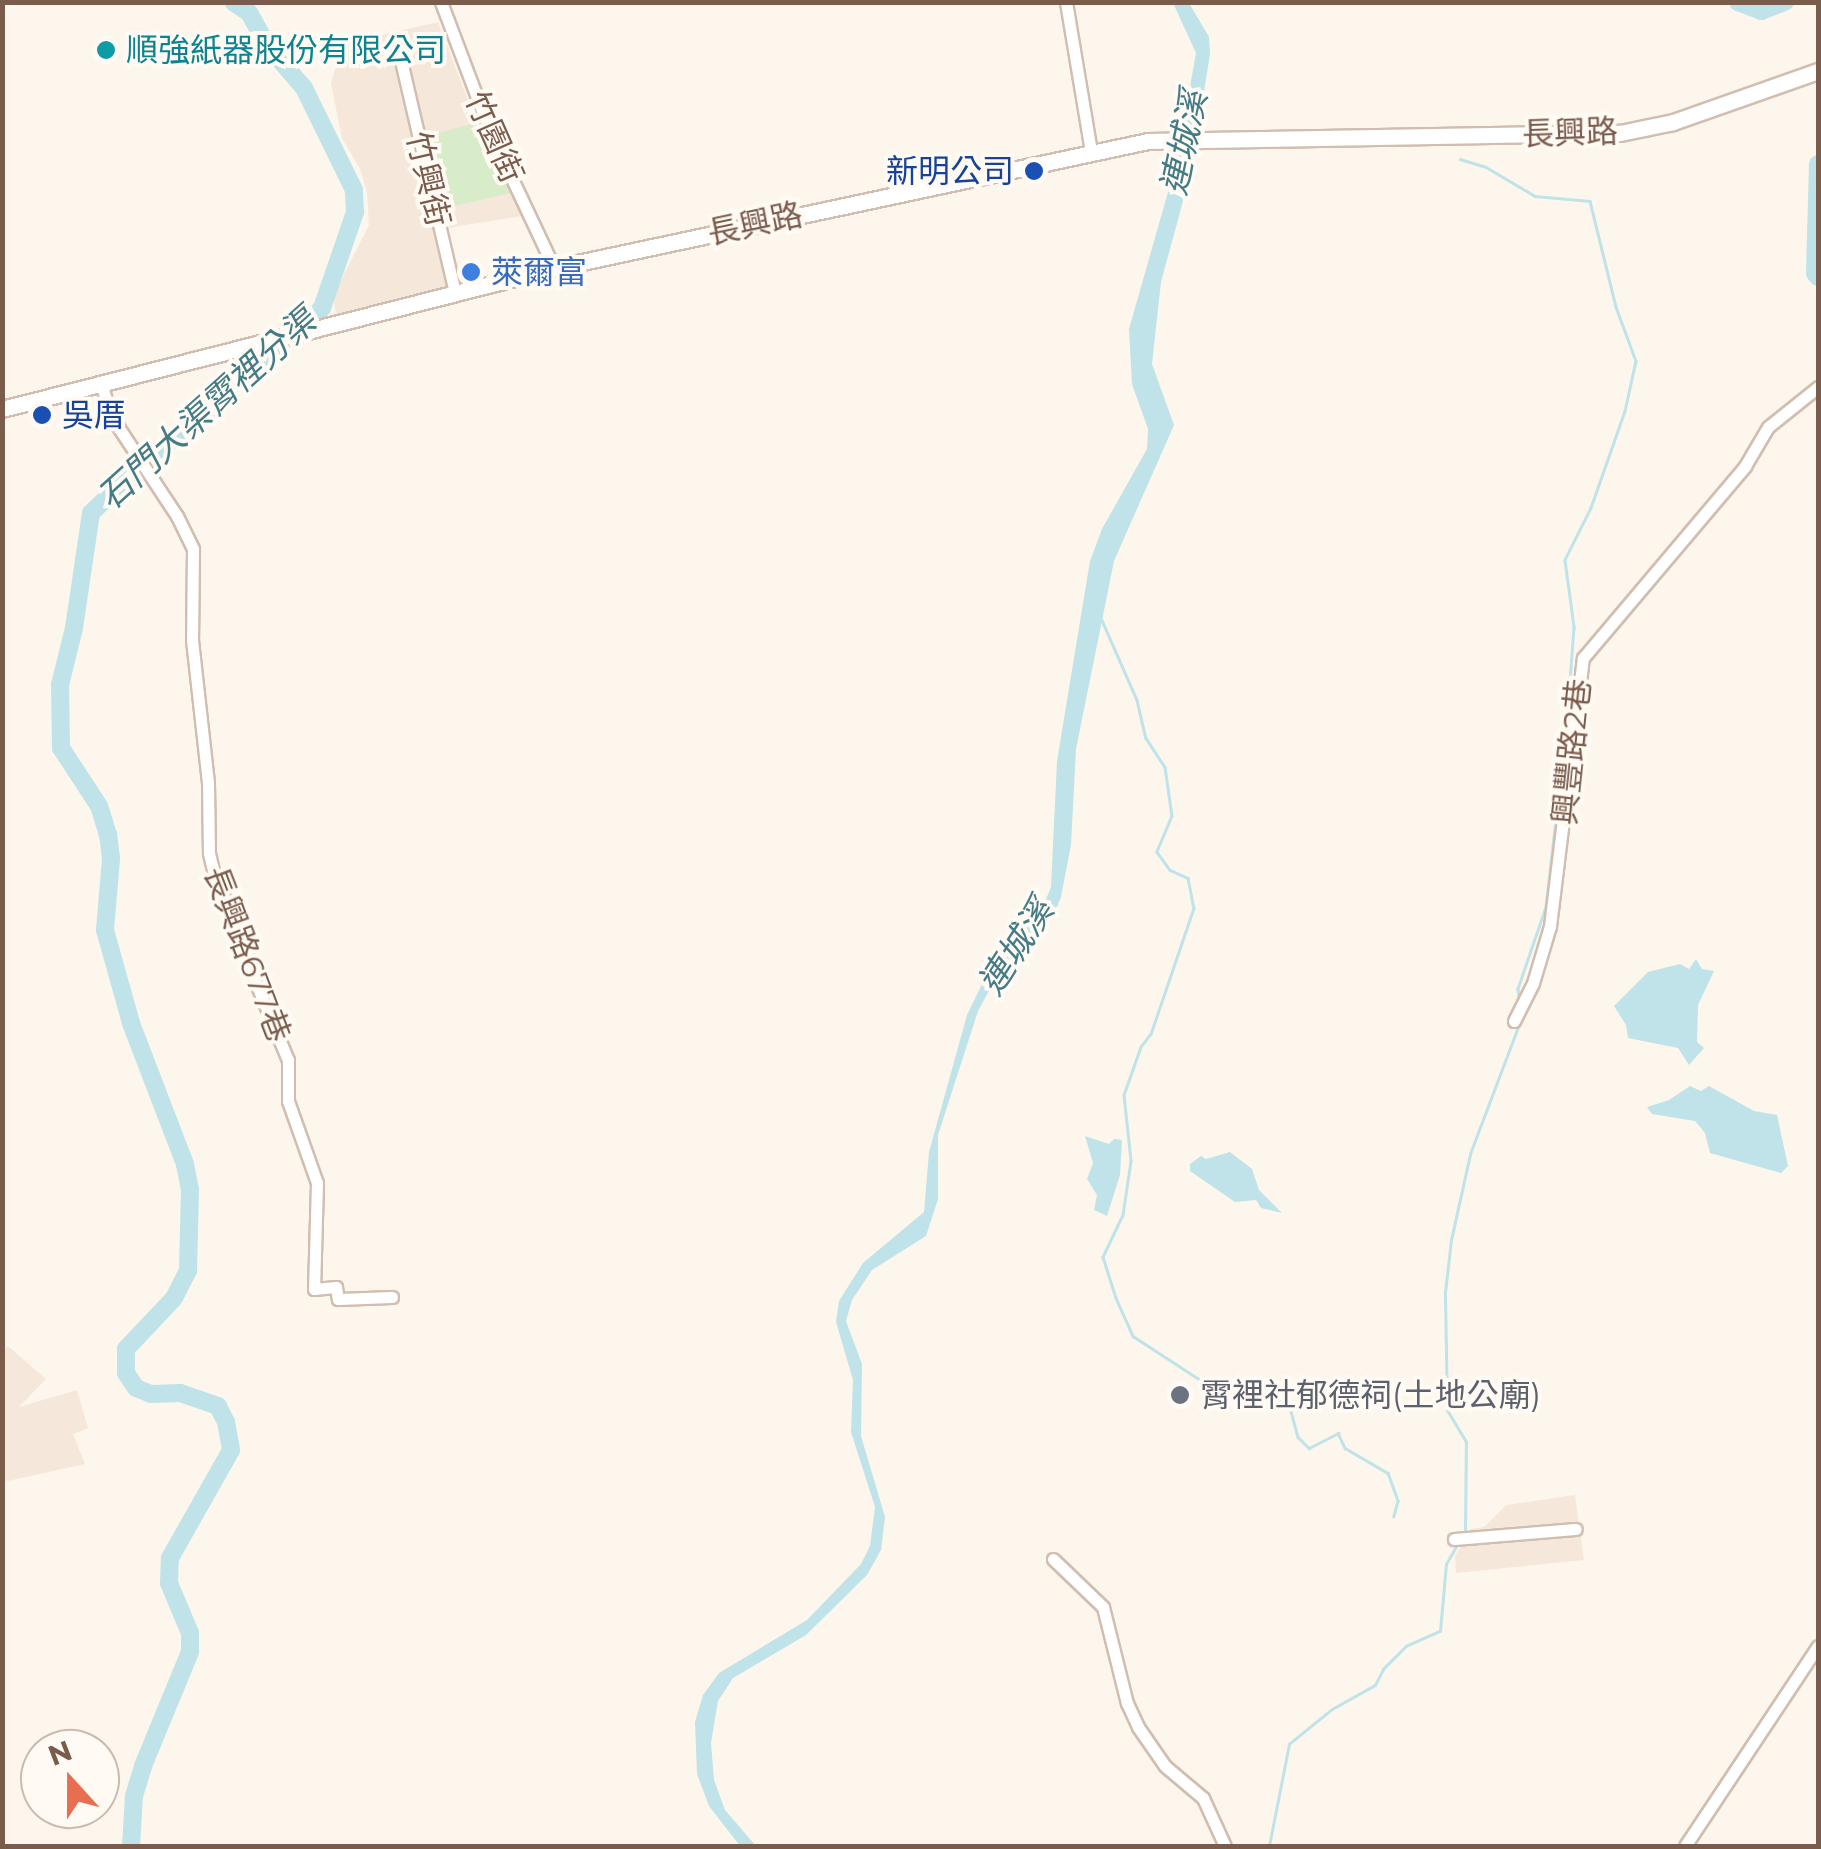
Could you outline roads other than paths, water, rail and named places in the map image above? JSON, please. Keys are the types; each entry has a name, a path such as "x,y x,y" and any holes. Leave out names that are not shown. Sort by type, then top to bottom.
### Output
{"main road":[{"name":"長興路","path":"101,383 554,268 1091,152 1189,137 1620,134 1673,122 1818,71"},
{"path":"2,409 101,383"}],"street":[{"name":"竹園街","path":"441,2 484,116 554,268"},
{"path":"1066,2 1091,152"},
{"name":"竹興街","path":"402,65 456,293"},
{"name":"長興路677巷","path":"101,383 111,416 192,548 192,640 208,783 209,853 216,883 238,923 253,976 288,1060 288,1102 317,1182 314,1290 336,1287 338,1299 392,1297"},
{"name":"興豐路2巷","path":"1514,1021 1534,983 1550,926 1583,658 1746,466 1768,428 1818,387"},
{"path":"1454,1539 1576,1529"},
{"path":"1053,1559 1103,1607 1127,1703 1138,1727 1165,1766 1202,1798 1225,1846"},
{"path":"1684,1846 1818,1646"}],"water":[{"name":"連城溪","path":"1173,3 1189,3 1209,37 1210,54 1192,168 1161,282 1152,364 1174,425 1114,561 1076,749 1071,845 1061,897 1053,917 996,978 978,1011 938,1135 938,1199 926,1236 872,1270 852,1300 846,1321 862,1364 861,1436 885,1517 881,1550 867,1575 806,1635 733,1678 718,1701 711,1743 714,1780 725,1810 756,1846 740,1846 709,1806 697,1774 695,1722 703,1695 719,1673 807,1620 861,1564 870,1546 875,1507 851,1432 853,1380 836,1322 839,1301 863,1263 924,1212 929,1152 967,1015 985,978 1044,904 1051,887 1057,761 1090,561 1102,529 1147,449 1148,429 1132,384 1129,329 1176,164 1196,53"},
{"path":"1696,959 1702,969 1714,971 1698,1005 1697,1042 1704,1048 1689,1065 1678,1048 1628,1038 1626,1025 1614,1006 1648,972 1680,964 1689,969"},
{"path":"1690,1086 1701,1091 1709,1086 1754,1111 1777,1115 1788,1166 1781,1173 1710,1153 1705,1133 1695,1121 1652,1114 1647,1107 1669,1100"},
{"path":"1085,1136 1109,1144 1114,1139 1122,1140 1120,1175 1107,1216 1094,1210 1097,1195 1087,1179 1093,1163"},
{"path":"1230,1152 1252,1169 1259,1190 1282,1213 1261,1208 1256,1200 1235,1202 1190,1171 1190,1164 1201,1156 1206,1159"}],"waterway":[{"name":"石門大渠霄裡分渠","path":"131,1846 134,1796 143,1766 190,1652 190,1633 169,1583 170,1558 231,1450 226,1422 218,1406 180,1393 151,1394 136,1388 126,1373 126,1349 174,1298 188,1270 190,1190 185,1164 131,1023 105,930 111,858 108,835 99,806 61,748 60,685 74,628 91,513 154,453 217,408 238,375 296,334 322,308 355,212 354,190 304,88 267,45 249,13 233,2"},
{"path":"1738,2 1761,11 1785,2"},
{"path":"1460,159 1486,167 1535,196 1590,201 1616,307 1636,361 1625,411 1591,508 1565,560 1574,627 1567,723 1546,907 1519,996"},
{"path":"1818,164 1818,277"},
{"path":"1101,618 1137,700 1146,738 1165,767 1172,816 1157,852 1170,870 1188,878 1194,908 1151,1034 1141,1047 1124,1095 1131,1161 1123,1215 1103,1257 1116,1298 1133,1336 1242,1407 1288,1400 1298,1437 1309,1448 1338,1433 1345,1448 1388,1473 1398,1501 1394,1516"},
{"path":"1465,1532 1466,1442 1447,1410 1445,1292 1451,1240 1470,1154 1523,1014"},
{"path":"1269,1846 1289,1744 1332,1709 1375,1685 1383,1669 1406,1646 1440,1631 1446,1564 1458,1543"}],"place":[{"name":"順強紙器股份有限公司","path":"106,50"},
{"name":"新明公司","path":"1034,171"},
{"name":"萊爾富","path":"471,272"},
{"name":"吳厝","path":"42,415"},
{"name":"霄裡社郁德祠(土地公廟)","path":"1180,1395"}]}
